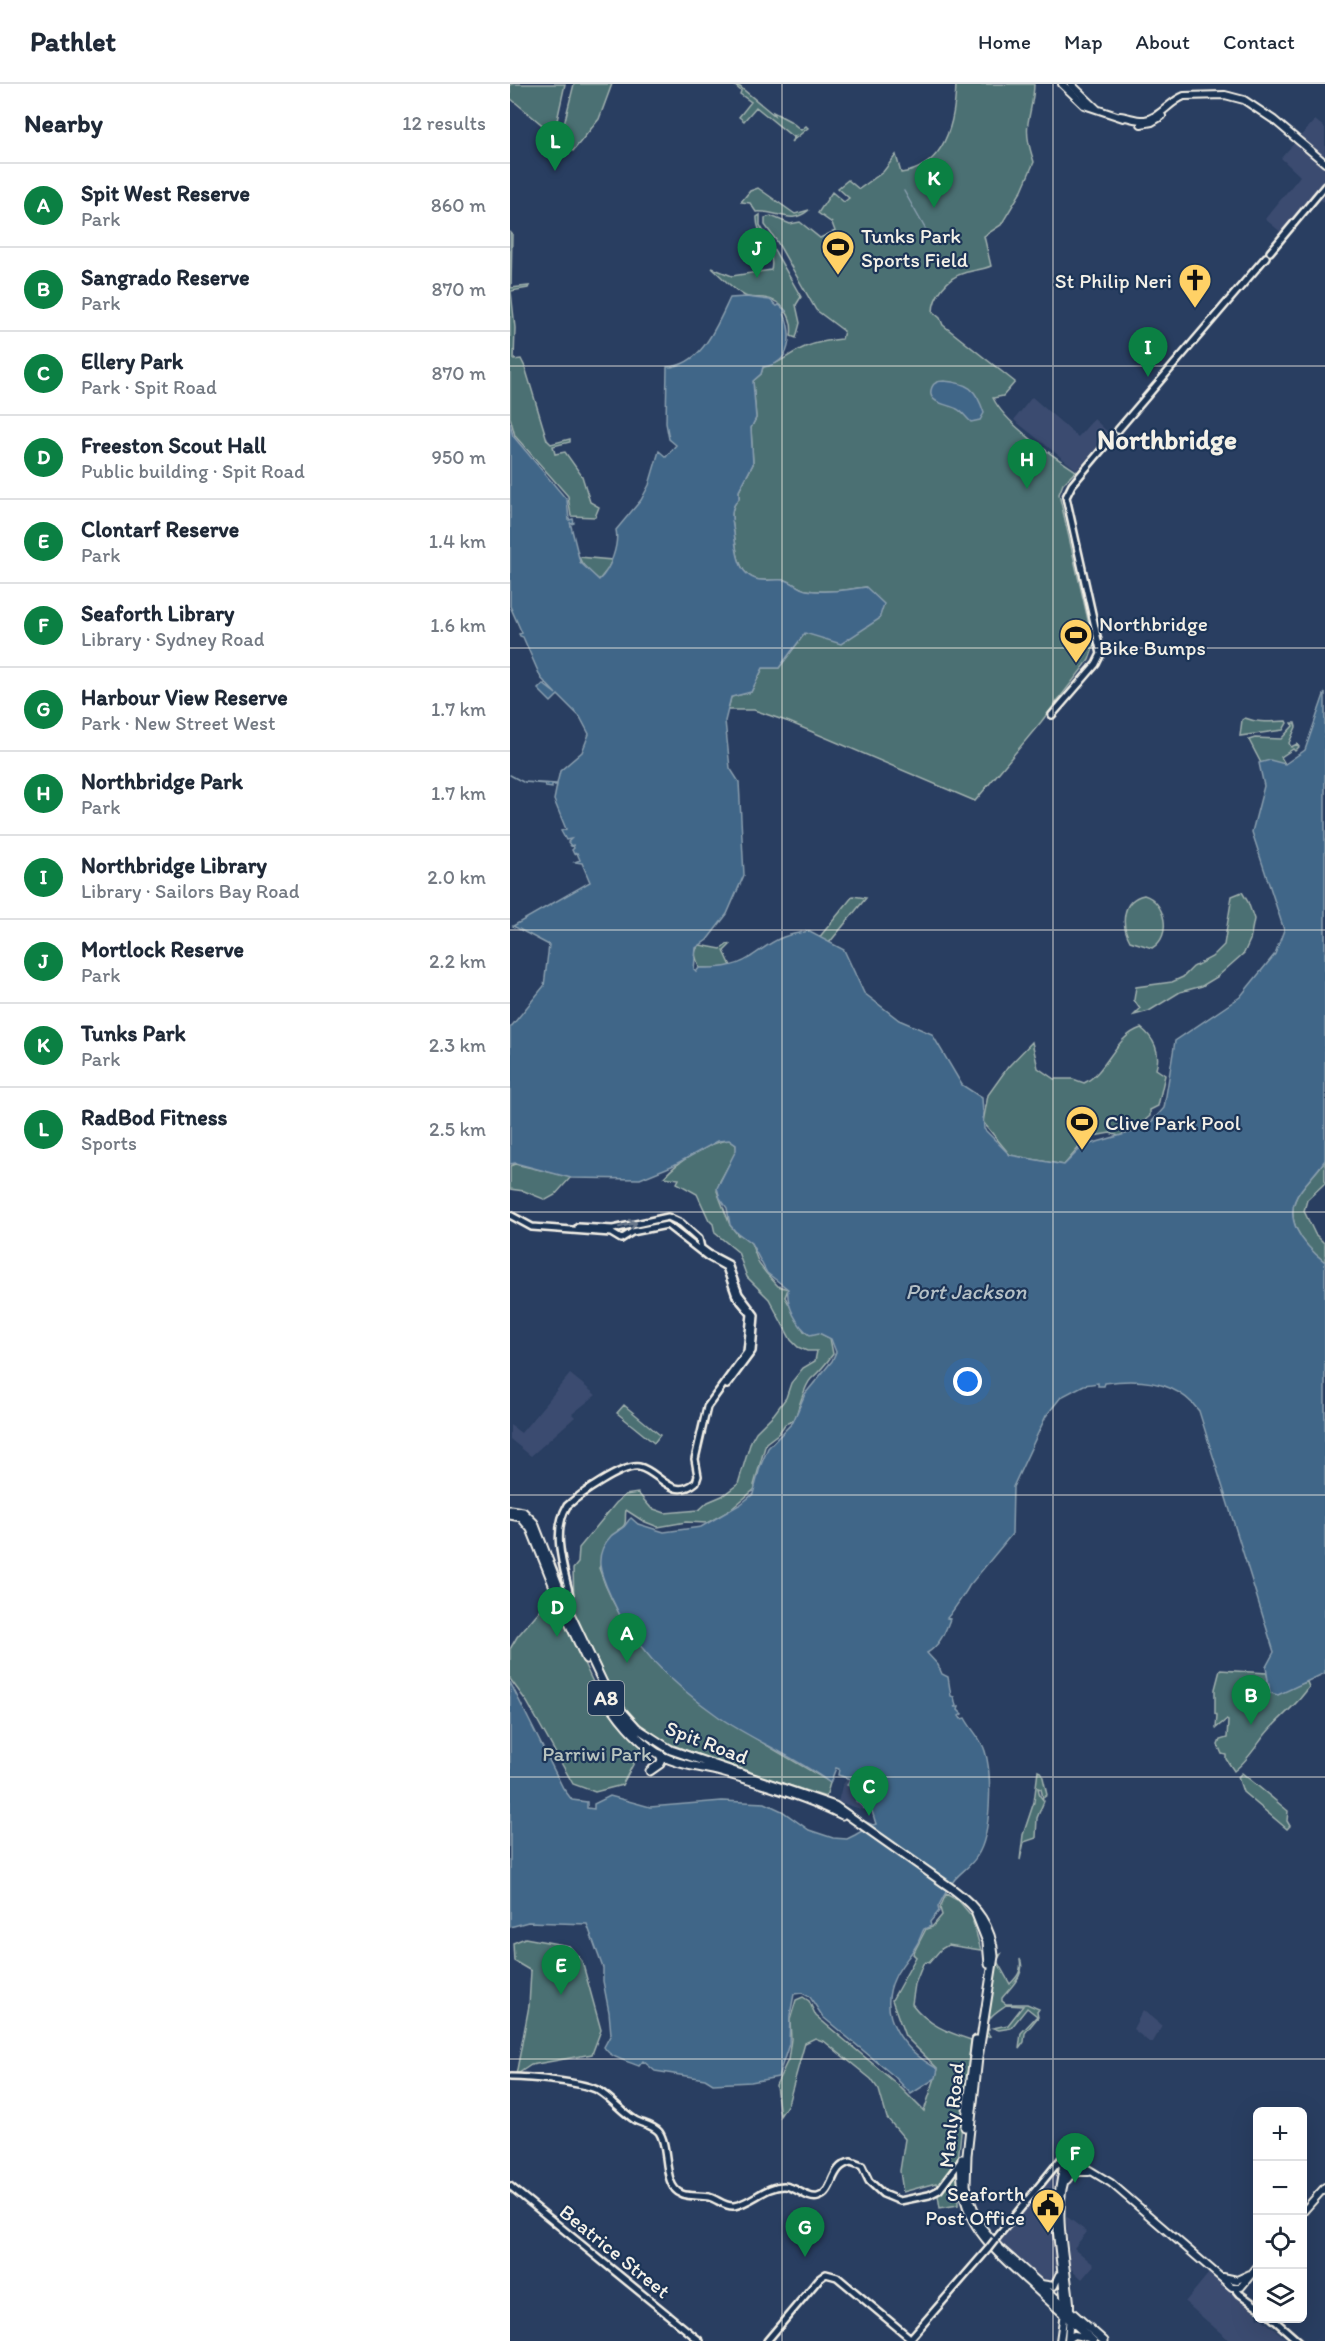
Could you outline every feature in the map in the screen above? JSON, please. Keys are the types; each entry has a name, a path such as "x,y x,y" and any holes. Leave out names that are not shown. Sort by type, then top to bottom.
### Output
{"highway":[{"name":"Spit Road","path":"510,1510 523,1512 534,1523 565,1603 606,1690 629,1720 647,1736 675,1752 828,1803 970,1902 984,1919"},
{"name":"Spit Road","path":"510,1515 521,1517 531,1529 564,1612 608,1701 631,1730 660,1754 676,1762 720,1772 818,1805 859,1824"},
{"path":"650,1771 660,1764 662,1760 660,1754"},
{"name":"Manly Road","path":"953,1891 969,1905 977,1916 989,1949 962,2160 961,2174 966,2208 978,2231 996,2252 1067,2312"},
{"name":"Manly Road","path":"984,1919 992,1941 994,1956 978,2039 966,2155 966,2185 976,2217 988,2236 1041,2284 1067,2312"},
{"name":"A8","path":"1067,2312 1092,2340"},
{"name":"A8","path":"1067,2312 1104,2341"}],"main road":[{"path":"1062,84 1072,88 1095,106 1134,123 1150,123 1178,103 1196,96 1231,96 1253,104 1325,163"},
{"path":"1072,88 1079,102 1092,108 1095,106"},
{"path":"1067,2165 1091,2172 1111,2183 1237,2287"},
{"path":"1060,2341 1067,2312 1055,2215 1061,2175 1067,2165"},
{"path":"1067,2165 1060,2214 1068,2341"},
{"path":"1064,2185 1073,2172 1091,2172"},
{"path":"1307,2207 1325,2187"},
{"path":"1041,2284 1050,2287 1055,2285 1060,2267"},
{"path":"1237,2287 1241,2279 1255,2269"},
{"path":"1237,2287 1255,2269"},
{"path":"1225,2278 1241,2279"},
{"path":"1068,2341 1069,2337 1074,2335 1092,2340"}],"street":[{"path":"1052,715 1096,664 1101,654 1066,497 1072,485 1325,186"},
{"path":"510,1215 532,1227 611,1233 621,1239 632,1232 650,1227 663,1225 670,1227 708,1257 726,1267 736,1296 751,1314 751,1343"},
{"path":"528,1224 613,1229 669,1216 699,1239 701,1248 731,1267 739,1294 754,1311 751,1343 747,1352 707,1407 695,1464 698,1479 688,1487 670,1486 641,1467 632,1467 619,1472 567,1506 563,1514 560,1535 561,1556 570,1596 565,1603"},
{"path":"511,2077 547,2079 594,2089 634,2119 653,2128 662,2139 673,2187 682,2194 707,2197 732,2206 783,2186 796,2188 810,2196 818,2197 826,2191 839,2167 851,2162 859,2164 878,2190 890,2198 900,2200 936,2192 962,2160"},
{"path":"767,2341 823,2275 831,2274 912,2339 1053,2171 1067,2165"},
{"path":"953,2170 961,2174"},
{"path":"1053,2171 1061,2175"},
{"name":"Beatrice Street","path":"510,2186 700,2341"},
{"path":"1237,2287 1253,2303"},
{"path":"1277,2323 1298,2341"}],"shaded area":[{"path":"1315,120 1325,128 1325,203 1314,195 1282,233 1265,219 1300,176 1281,158"},
{"path":"1032,397 1078,437 1094,419 1109,433 1077,470 1014,420"},
{"path":"570,1374 596,1395 572,1414 575,1417 531,1456 510,1439 510,1425 521,1433"},
{"path":"848,1778 849,1783 860,1789 856,1801 864,1807 864,1810 838,1802 842,1786"},
{"path":"1143,2010 1162,2026 1153,2042 1149,2042 1133,2029"},
{"path":"1054,2174 1058,2177 1052,2206 1056,2279 1049,2285 998,2242"},
{"path":"1066,2216 1087,2232 1074,2248 1094,2265 1082,2279 1070,2268"},
{"path":"1209,2273 1253,2311 1253,2323 1267,2323 1289,2341 1230,2341 1185,2302"}],"green space":[{"path":"510,84 565,84 556,125 553,128 546,128 510,98"},
{"path":"574,84 612,84 599,119 573,151 560,140"},
{"path":"733,84 740,87 774,115 773,112 801,130 806,126 808,128 791,142 795,136 793,137 756,107 744,121 739,117 751,102 740,94 741,91"},
{"path":"956,84 1034,84 1028,128 1034,162 1022,190 1001,225 984,236 991,266 958,275 952,279 939,294 933,312 940,318 943,325 1015,382 1003,396 993,398 1008,419 1030,439 1076,471 1063,484 1059,494 1094,646 1089,660 975,801 789,722 754,710 728,710 731,697 751,692 763,668 779,668 805,633 866,587 828,591 806,590 785,580 755,579 746,573 739,560 732,514 739,499 739,491 753,464 751,428 756,418 753,381 761,374 763,367 774,364 810,345 842,339 844,331 816,310 765,225 765,218 771,216 790,224 800,222 820,238 835,231 832,223 818,213 832,192 844,202 849,198 838,188 848,180 859,189 883,172 896,155 901,173 916,169 928,162 937,152 945,141 950,127"},
{"path":"758,188 795,214 809,210 796,217 756,212 750,203 741,202 750,191"},
{"path":"760,215 760,225 801,297 796,305 800,323 796,338 791,336 791,323 782,306 771,299 745,296 712,268 732,276 771,270 771,256 759,231 757,217"},
{"path":"510,232 512,234 511,288 529,286 511,291 515,328 514,360 521,359 525,367 547,440 551,444 570,439 570,442 553,446 555,454 565,452 582,476 590,502 599,507 595,517 571,516 568,496 515,436 510,417"},
{"path":"579,557 612,560 599,580 585,567"},
{"path":"1245,718 1261,722 1286,721 1287,723 1283,730 1240,736 1242,720"},
{"path":"1292,723 1295,723 1296,727 1289,743 1291,747 1297,744 1299,747 1281,757 1285,764 1261,763 1249,740 1255,738 1281,739 1293,726"},
{"path":"1242,892 1254,919 1250,940 1244,953 1217,977 1202,986 1180,992 1149,1011 1134,1015 1140,1009 1134,1000 1136,987 1172,982 1183,977 1193,967 1212,957 1224,945 1232,896"},
{"path":"1144,895 1157,904 1164,919 1163,936 1152,948 1130,941 1125,928 1127,908 1136,898"},
{"path":"853,896 866,898 829,943 818,939"},
{"path":"700,945 721,949 730,945 724,951 731,966 699,968 695,953"},
{"path":"1141,1028 1150,1036 1155,1046 1158,1057 1156,1069 1165,1075 1158,1106 1150,1110 1150,1116 1131,1132 1119,1136 1110,1133 1088,1137 1064,1165 1010,1155 983,1122 988,1095 1008,1067 1032,1042 1038,1068 1054,1079 1073,1079 1084,1083 1099,1071 1124,1039"},
{"path":"729,1140 736,1145 737,1150 717,1191 730,1225 738,1235 741,1234 751,1243 759,1264 766,1273 778,1286 788,1289 785,1297 804,1331 808,1334 819,1333 830,1338 833,1354 809,1382 795,1420 785,1424 779,1433 766,1443 754,1485 756,1488 729,1511 707,1523 686,1522 658,1527 626,1510 625,1524 618,1530 599,1568 615,1606 637,1640 663,1669 692,1695 724,1718 828,1781 830,1783 826,1797 717,1762 663,1741 639,1723 615,1697 572,1609 574,1602 573,1569 578,1563 579,1548 616,1503 625,1495 638,1493 651,1508 665,1513 699,1510 708,1502 722,1496 738,1484 756,1432 786,1398 791,1383 803,1368 815,1361 817,1351 807,1351 798,1347 791,1340 769,1299 747,1277 738,1252 715,1233 713,1224 697,1194 677,1183 679,1179 664,1177 694,1153 712,1144"},
{"path":"1325,1160 1325,1183 1307,1200 1304,1211 1315,1234 1325,1244 1325,1262 1302,1239 1297,1230 1293,1210 1295,1200 1301,1190"},
{"path":"515,1164 571,1177 555,1195 546,1200 524,1191 510,1189 510,1166"},
{"path":"624,1405 660,1435 654,1443 617,1413"},
{"name":"Parriwi Park","path":"552,1596 599,1695 617,1722 643,1746 622,1785 595,1792 573,1784 527,1702 510,1679 510,1649 517,1637"},
{"path":"1220,1670 1267,1673 1270,1693 1307,1682 1309,1687 1234,1771 1218,1745 1220,1740 1227,1738 1228,1721 1226,1720 1216,1728 1215,1689"},
{"path":"1038,1771 1042,1773 1047,1795 1043,1798 1041,1789 1038,1788 1044,1801 1037,1818 1036,1838 1024,1842 1020,1860 1023,1835 1034,1802"},
{"path":"1242,1773 1288,1811 1287,1821 1290,1826 1287,1829 1243,1792 1238,1777"},
{"path":"946,1894 959,1901 975,1920 973,1922 981,1950 948,1945 941,1949 929,1963 923,1964 915,1984 912,2004 918,2011 938,2027 971,2040 958,2161 958,2205 940,2208 936,2183 903,2192 900,2171 905,2139 887,2118 879,2090 871,2079 825,2042 815,2038 805,2043 788,2104 780,2116 776,2085 788,2060 791,2039 790,2020 796,2000 803,1997 809,2001 816,2016 898,2085 924,2111 938,2069 905,2036 892,2000 916,1957 913,1954 926,1929 932,1927 942,1915 940,1908"},
{"path":"525,1938 569,1946 582,1961 601,2030 592,2054 531,2065 516,2075 529,2006 531,1971 514,1961 513,1943"},
{"path":"1001,1954 997,1961 1010,1984 1019,1973 1020,1959 1022,1964 1020,1975 1002,2001 1006,2004 1027,2004 1039,2009 1038,2017 1025,2033 1024,2042 1019,2049 1021,2033 1037,2016 1027,2008 1011,2028 999,2030 993,2028 1008,2025 1023,2006 1006,2005 996,2012 988,2021 987,2032 990,2036 986,2037 985,2042 983,2040 996,1957"}],"water":[{"name":"Port Jackson","path":"730,298 770,300 786,311 784,313 789,339 785,354 780,360 773,365 763,367 761,374 753,381 756,418 751,428 753,464 739,491 739,499 732,514 736,549 741,565 746,573 755,579 785,580 806,590 828,591 866,587 884,604 879,619 841,644 805,633 779,668 763,668 751,692 731,697 725,721 730,768 739,782 744,875 727,914 707,940 696,948 694,970 696,972 699,968 737,964 777,940 808,931 844,950 864,993 899,1020 932,1034 962,1085 982,1098 984,1129 1010,1155 1064,1165 1083,1146 1146,1128 1164,1108 1175,1041 1240,997 1275,954 1284,930 1252,832 1264,786 1259,763 1270,760 1285,764 1305,750 1325,692 1325,1160 1301,1190 1295,1200 1293,1210 1297,1230 1302,1239 1325,1262 1325,1673 1278,1695 1270,1693 1266,1667 1274,1652 1199,1411 1190,1401 1169,1388 1131,1381 1105,1383 1104,1386 1098,1386 1098,1383 1084,1385 1061,1397 1046,1416 1013,1487 1012,1534 969,1586 947,1618 950,1619 941,1639 927,1653 938,1665 942,1674 948,1677 951,1696 954,1697 956,1706 954,1707 959,1707 958,1710 962,1714 959,1716 961,1719 965,1718 983,1746 990,1788 988,1819 982,1846 977,1856 948,1889 938,1907 939,1911 930,1922 931,1926 924,1929 916,1946 897,1973 890,1991 891,2019 897,2031 914,2053 938,2069 936,2078 911,2094 895,2077 823,2017 810,1997 802,1993 794,1994 790,2015 789,2044 778,2077 751,2082 713,2084 705,2079 655,2071 643,2061 639,2066 619,2059 604,2047 611,2034 603,1968 587,1924 528,1922 510,1927 510,1682 563,1788 572,1800 587,1802 587,1808 594,1809 594,1804 610,1796 650,1807 722,1801 765,1803 782,1811 809,1830 833,1838 847,1839 862,1831 866,1822 876,1824 872,1811 856,1801 860,1789 847,1785 850,1779 838,1775 839,1769 836,1768 830,1783 803,1765 746,1734 687,1693 657,1665 632,1634 612,1599 600,1567 601,1552 605,1544 631,1518 638,1524 664,1532 701,1527 741,1504 753,1494 768,1448 793,1422 805,1394 832,1361 836,1352 831,1339 819,1333 810,1335 801,1326 793,1315 788,1289 767,1273 751,1243 730,1225 727,1208 717,1188 736,1150 736,1145 729,1140 718,1141 674,1165 640,1179 571,1178 515,1163 510,1164 510,1028 544,986 549,945 513,926 590,882 582,863 575,862 580,860 577,853 574,854 572,850 573,845 571,846 568,842 571,839 566,840 561,831 566,829 554,800 557,785 552,785 552,788 545,787 546,784 524,782 557,784 560,771 582,752 589,734 580,717 558,695 551,702 538,689 543,684 556,694 541,678 523,637 519,634 522,633 510,606 510,423 513,436 567,500 569,520 573,519 574,523 570,522 580,562 599,580 607,570 613,556 616,530 641,500 649,485 659,451 666,457 676,445 669,439 666,423 667,367 690,360 707,342"},
{"path":"944,381 965,385 974,392 984,413 980,420 971,422 959,410 932,397 934,384"}],"waterway":[{"path":"904,191 926,230"},
{"path":"510,775 523,782"},
{"path":"1255,1712 1257,1703 1270,1693"}],"place":[{"name":"RadBod Fitness","path":"555,171"},
{"name":"Tunks Park","path":"934,208"},
{"name":"Tunks Park Sports Field","path":"838,276"},
{"name":"Mortlock Reserve","path":"757,278"},
{"name":"St Philip Neri","path":"1195,309"},
{"name":"Northbridge Library","path":"1148,377"},
{"name":"Northbridge Park","path":"1027,489"},
{"name":"Northbridge Bike Bumps","path":"1076,664"},
{"name":"Clive Park Pool","path":"1082,1151"},
{"name":"Freeston Scout Hall","path":"557,1637"},
{"name":"Spit West Reserve","path":"627,1663"},
{"name":"Sangrado Reserve","path":"1251,1725"},
{"name":"Ellery Park","path":"869,1816"},
{"name":"Clontarf Reserve","path":"561,1995"},
{"name":"Seaforth Library","path":"1075,2183"},
{"name":"Seaforth Post Office","path":"1048,2234"},
{"name":"Harbour View Reserve","path":"805,2257"}],"district":[{"name":"Northbridge","path":"1167,439"}]}
